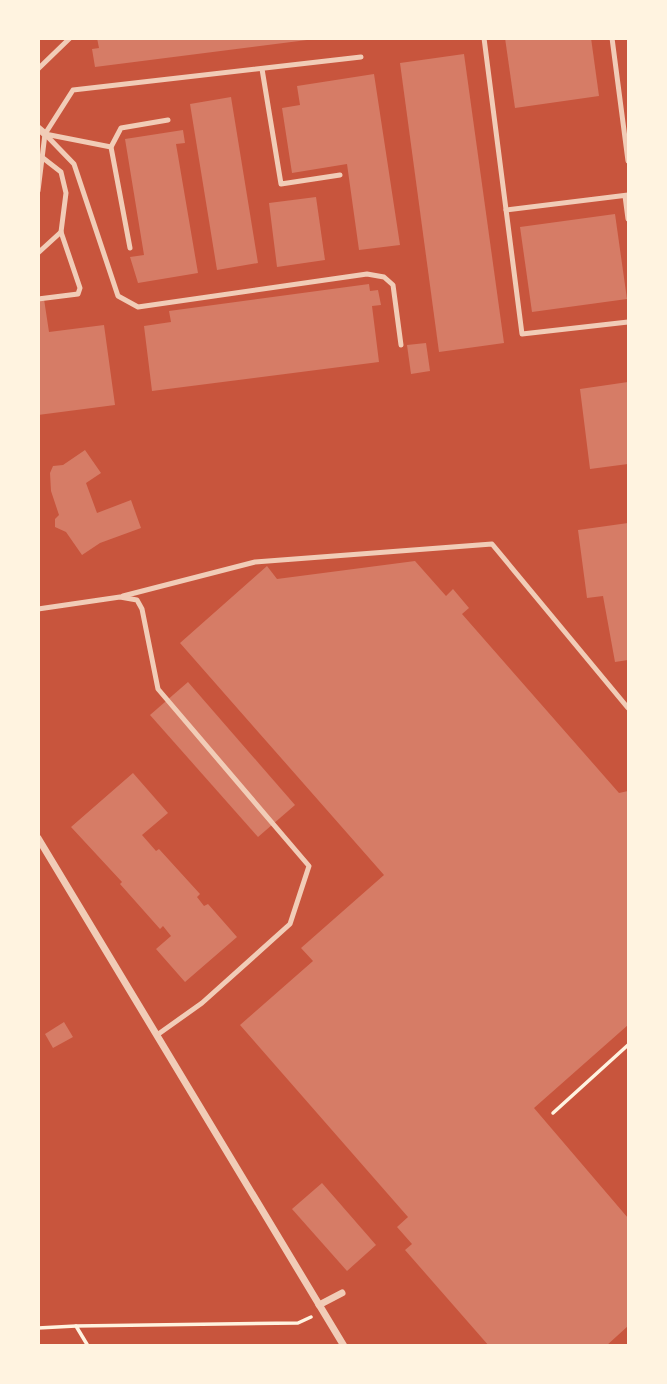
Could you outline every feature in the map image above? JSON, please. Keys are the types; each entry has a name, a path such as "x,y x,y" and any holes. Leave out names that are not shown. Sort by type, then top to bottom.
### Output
{"street":[{"path":"38,838 344,1346"},
{"path":"321,1308 342,1293"}],"lane":[{"path":"38,69 69,38"},
{"path":"484,38 522,334 628,322"},
{"path":"612,38 628,162"},
{"path":"38,191 43,158 42,131 73,90 361,57"},
{"path":"262,69 281,184 340,175"},
{"path":"130,248 111,147 121,128 168,120"},
{"path":"42,131 111,147"},
{"path":"42,131 75,164 118,296 138,307 349,276 376,275 384,277 393,285 401,345"},
{"path":"38,299 78,294 80,288 61,232 66,193 61,172 43,158"},
{"path":"506,210 627,195 628,219"},
{"path":"38,253 61,232"},
{"path":"38,608 120,597 255,562 492,544 628,708"},
{"path":"120,597 136,600 142,609 158,689 309,866 290,924 202,1003 157,1035"}],"path":[{"path":"553,1113 628,1045"},
{"path":"38,1328 298,1323 321,1308"},
{"path":"76,1326 88,1346"}],"building":[{"path":"97,38 307,40 95,67 92,49 99,48"},
{"path":"505,38 591,38 599,96 515,108"},
{"path":"464,54 504,343 439,352 400,63"},
{"path":"374,74 400,245 359,250 347,164 292,173 282,108 300,105 297,86"},
{"path":"231,97 258,263 217,270 190,104"},
{"path":"183,130 185,143 176,144 198,273 138,283 130,257 144,255 125,139"},
{"path":"316,197 325,260 277,267 269,203"},
{"path":"615,214 627,299 532,312 520,227"},
{"path":"369,284 370,291 378,290 381,305 372,306 379,362 152,391 144,326 171,322 169,311"},
{"path":"44,299 49,332 104,325 115,405 38,415 38,300"},
{"path":"426,343 430,371 411,374 407,345"},
{"path":"628,382 628,464 590,469 580,389"},
{"path":"85,450 101,473 86,483 97,513 131,500 141,528 100,543 82,555 66,532 55,527 55,519 59,515 51,491 50,473 53,466 63,465"},
{"path":"628,523 628,660 615,662 603,596 587,598 578,530"},
{"path":"415,561 446,596 453,589 469,608 462,614 619,793 628,791 628,1025 534,1108 628,1218 628,1326 606,1346 489,1346 405,1250 412,1244 397,1227 408,1217 240,1025 313,961 301,948 384,875 180,643 267,566 277,579"},
{"path":"188,682 295,805 258,837 150,715"},
{"path":"133,773 168,813 142,835 156,851 159,849 200,894 197,897 204,906 208,904 237,937 185,982 156,949 171,936 163,926 160,929 120,884 122,882 71,827"},
{"path":"64,1022 73,1037 53,1048 45,1034"},
{"path":"322,1183 376,1245 347,1271 292,1209"}]}
